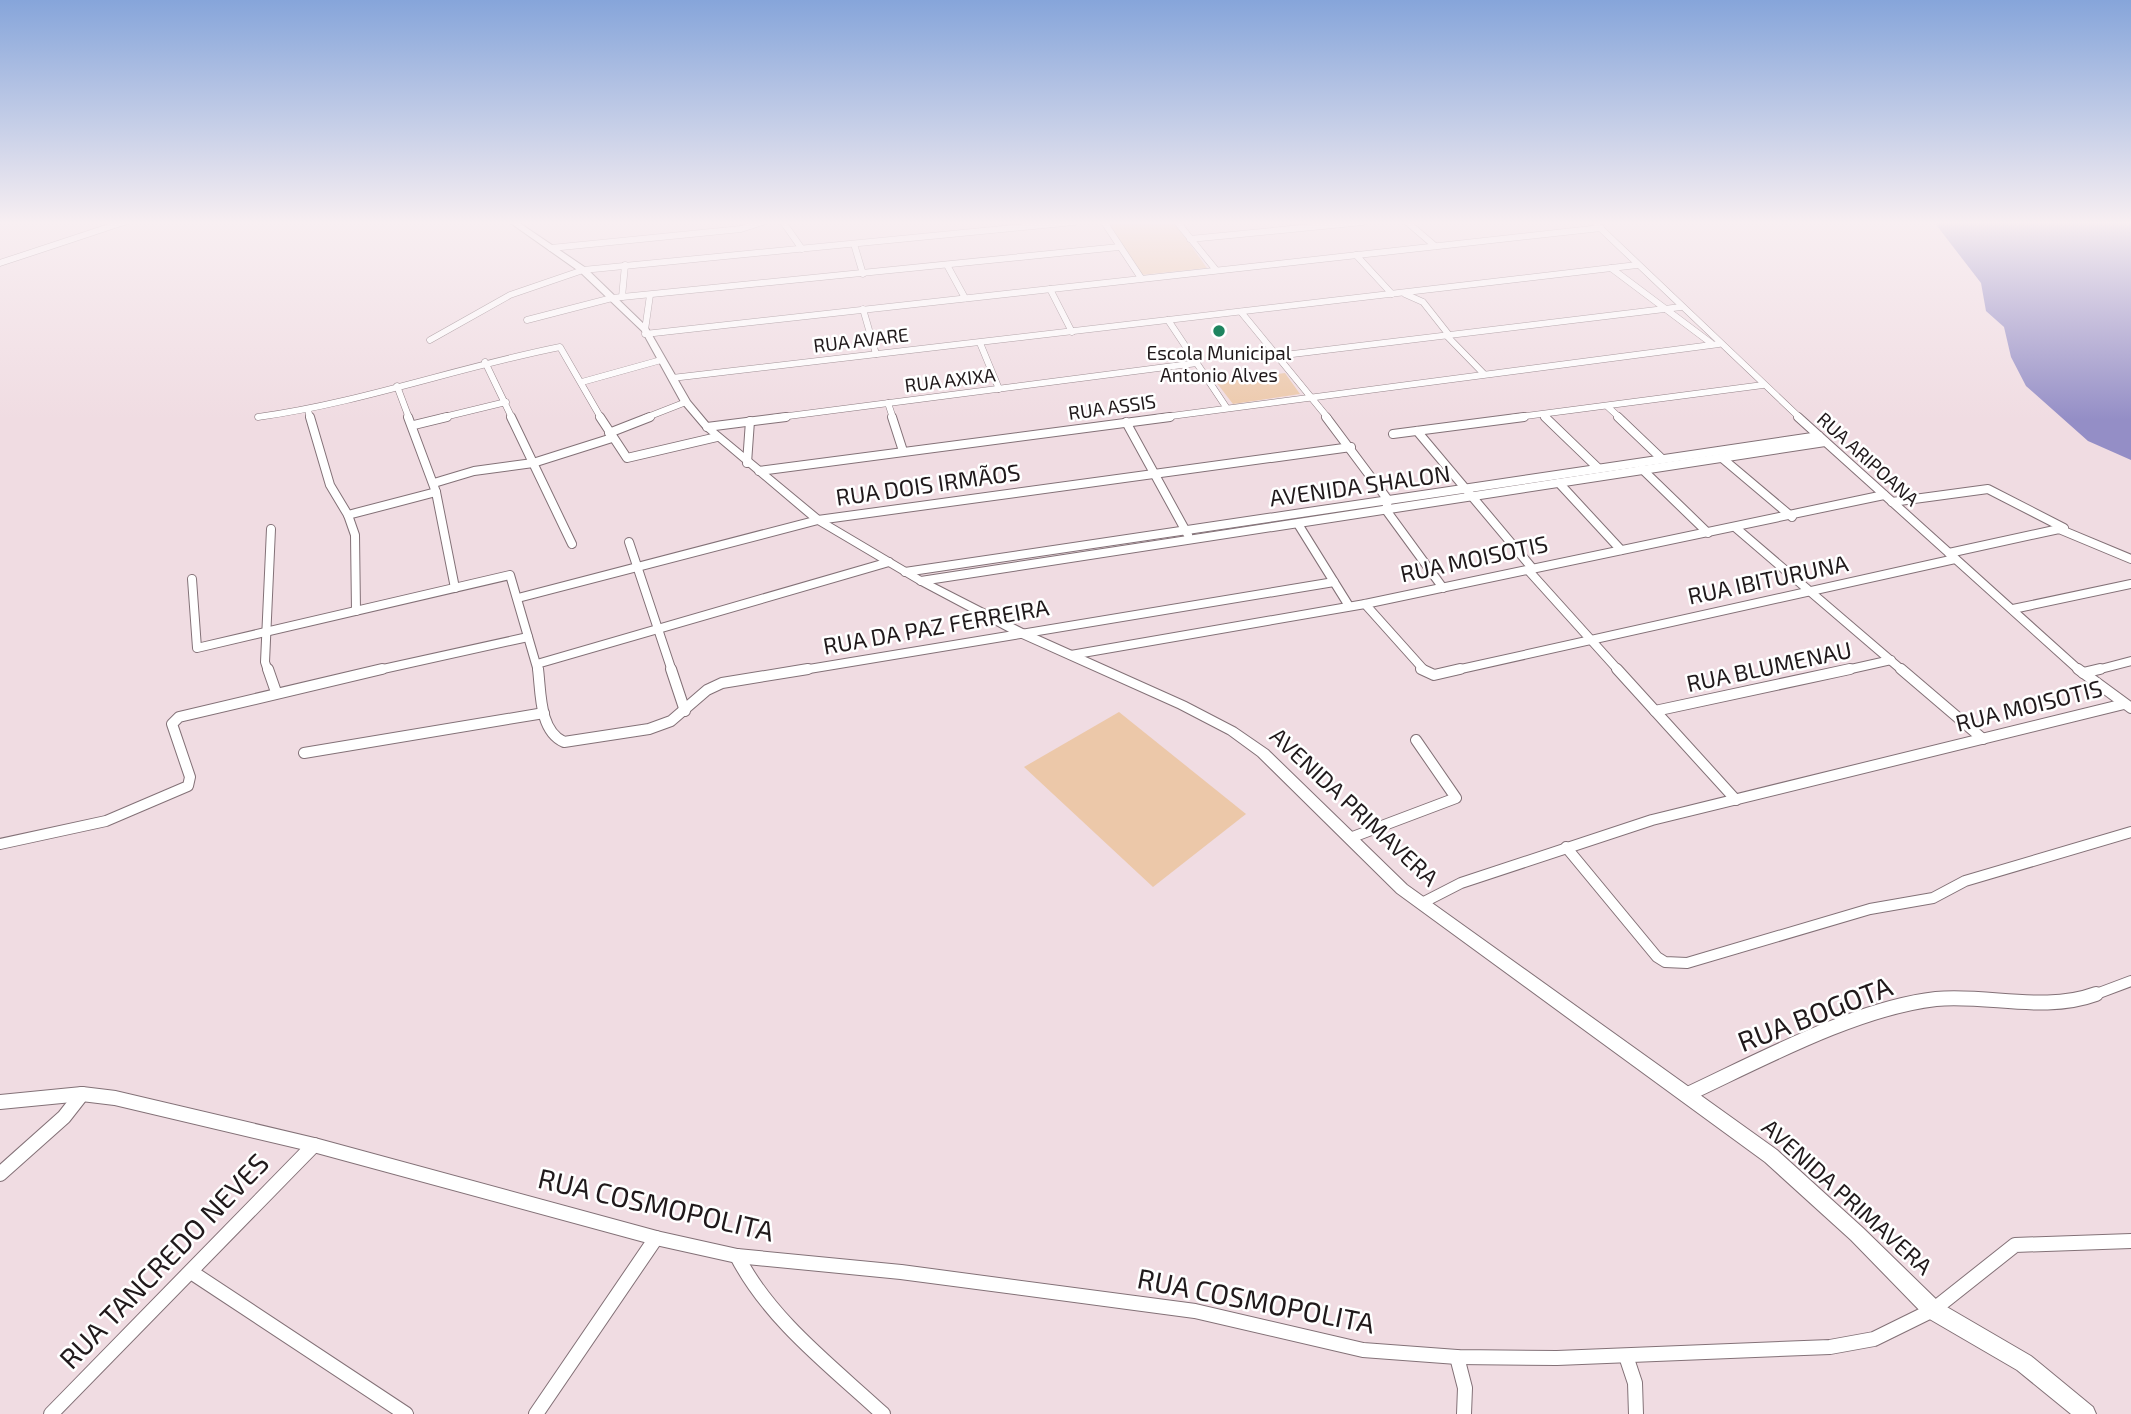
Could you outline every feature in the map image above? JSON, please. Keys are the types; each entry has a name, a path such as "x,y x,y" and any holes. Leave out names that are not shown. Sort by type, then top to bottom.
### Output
{"street":[{"path":"430,340 510,295 530,288"},
{"name":"AVENIDA PRIMAVERA","path":"605,288 617,298 645,332 686,402 707,427 818,520 921,581 1019,632 1191,709 1232,731 1263,753 1350,838 1422,903 1771,1156 1857,1234 1933,1310 2024,1363 2086,1414"},
{"path":"617,298 619,288"},
{"path":"527,320 617,298 721,288"},
{"path":"960,288 965,298"},
{"name":"RUA AVARE","path":"645,332 1058,288"},
{"path":"1386,288 1392,294"},
{"name":"RUA AVARE","path":"672,379 1444,288"},
{"path":"1636,288 1716,345"},
{"name":"RUA ARIPOANA","path":"1661,288 1716,345 1888,499 2084,673 2128,706"},
{"path":"1050,289 1072,332"},
{"path":"1402,293 1423,302 1448,335 1484,374"},
{"path":"645,332 650,295"},
{"path":"1276,356 1681,307"},
{"path":"863,309 876,354"},
{"path":"1241,312 1351,447 1388,500 1387,510 1443,588"},
{"path":"1168,320 1226,407"},
{"path":"980,343 999,389"},
{"name":"RUA ASSIS","path":"759,471 1226,407 1716,345"},
{"path":"258,417 308,410 485,362 560,347 611,436 629,459 717,437"},
{"path":"582,382 661,359"},
{"path":"485,362 572,544"},
{"name":"RUA AXIXA","path":"707,427 1198,363"},
{"path":"1393,434 1763,385"},
{"path":"397,386 414,425 435,487 456,588"},
{"path":"414,425 506,402"},
{"path":"348,515 435,487 474,471 533,463 611,436 686,402"},
{"path":"888,403 903,451"},
{"path":"1608,407 1661,458"},
{"path":"308,410 330,485 348,515 356,539 356,611"},
{"path":"1544,415 1594,467 1608,473"},
{"path":"747,463 750,421"},
{"path":"1126,422 1189,539"},
{"path":"1418,431 1588,638 1736,800"},
{"name":"AVENIDA SHALON","path":"921,581 1189,539 1221,530 1388,500 1515,490 1645,466 1661,458 1822,439"},
{"name":"AVENIDA SHALON","path":"905,572 1185,530 1298,524 1387,510 1508,482 1594,467 1645,466 1709,460 1822,439"},
{"name":"RUA DOIS IRMÃOS","path":"518,598 818,520 1351,447"},
{"path":"1701,453 1709,460"},
{"path":"1722,457 1792,517"},
{"path":"1645,466 1708,533"},
{"path":"1508,482 1515,490"},
{"path":"1559,483 1621,550"},
{"name":"RUA MOISOTIS","path":"1070,655 1365,604 1621,550 1888,499 1988,489 2131,559"},
{"path":"1298,524 1349,606"},
{"path":"1736,527 1983,739"},
{"path":"271,529 265,662 276,692"},
{"name":"RUA IBITURUNA","path":"1365,604 1391,638 1419,668 1430,674 1810,591 2054,529 2071,531"},
{"path":"629,542 685,711"},
{"path":"537,664 889,562"},
{"path":"192,579 196,647 510,575 537,664 544,713 304,753"},
{"name":"RUA DA PAZ FERREIRA","path":"544,713 559,742 658,726 685,711 704,690 722,683 1334,582"},
{"path":"2012,609 2131,584"},
{"path":"0,844 106,821 184,789 190,777 173,721 276,692 528,637"},
{"name":"RUA BLUMENAU","path":"1655,711 1891,660"},
{"path":"2084,673 2131,662"},
{"name":"RUA MOISOTIS","path":"1422,903 1461,883 1652,820 2128,706"},
{"path":"1350,838 1456,797 1416,740"},
{"path":"1566,847 1651,951 1665,961 1675,964 1687,963 1870,909 1896,907 1956,890 1965,881 2131,832"},
{"name":"RUA BOGOTA","path":"1686,1095 1814,1035 1910,1003 1939,999 2052,1003 2082,999 2131,981"},
{"path":"0,1174 64,1117 82,1094"},
{"name":"RUA COSMOPOLITA","path":"0,1102 82,1094 115,1098 314,1145 656,1238 737,1256 901,1272 1195,1311 1363,1350 1457,1357 1626,1356 1830,1347 1874,1339 1933,1310 2015,1245 2061,1241 2131,1241"},
{"name":"RUA TANCREDO NEVES","path":"51,1414 314,1145"},
{"path":"536,1414 656,1238"},
{"path":"737,1256 744,1276 767,1302 883,1414"},
{"path":"191,1272 406,1414"},
{"path":"1626,1356 1636,1383 1636,1414"},
{"path":"1457,1357 1465,1388 1464,1414"}],"shaded area":[{"path":"1982,288 2131,288 2131,460 2088,441 2026,386 2011,357 2004,327 1986,311"},
{"path":"1285,373 1300,394 1233,404 1216,382"},
{"path":"1119,712 1246,814 1153,887 1024,767"}],"place":[{"name":"Escola Municipal Antonio Alves","path":"1219,331"}]}
